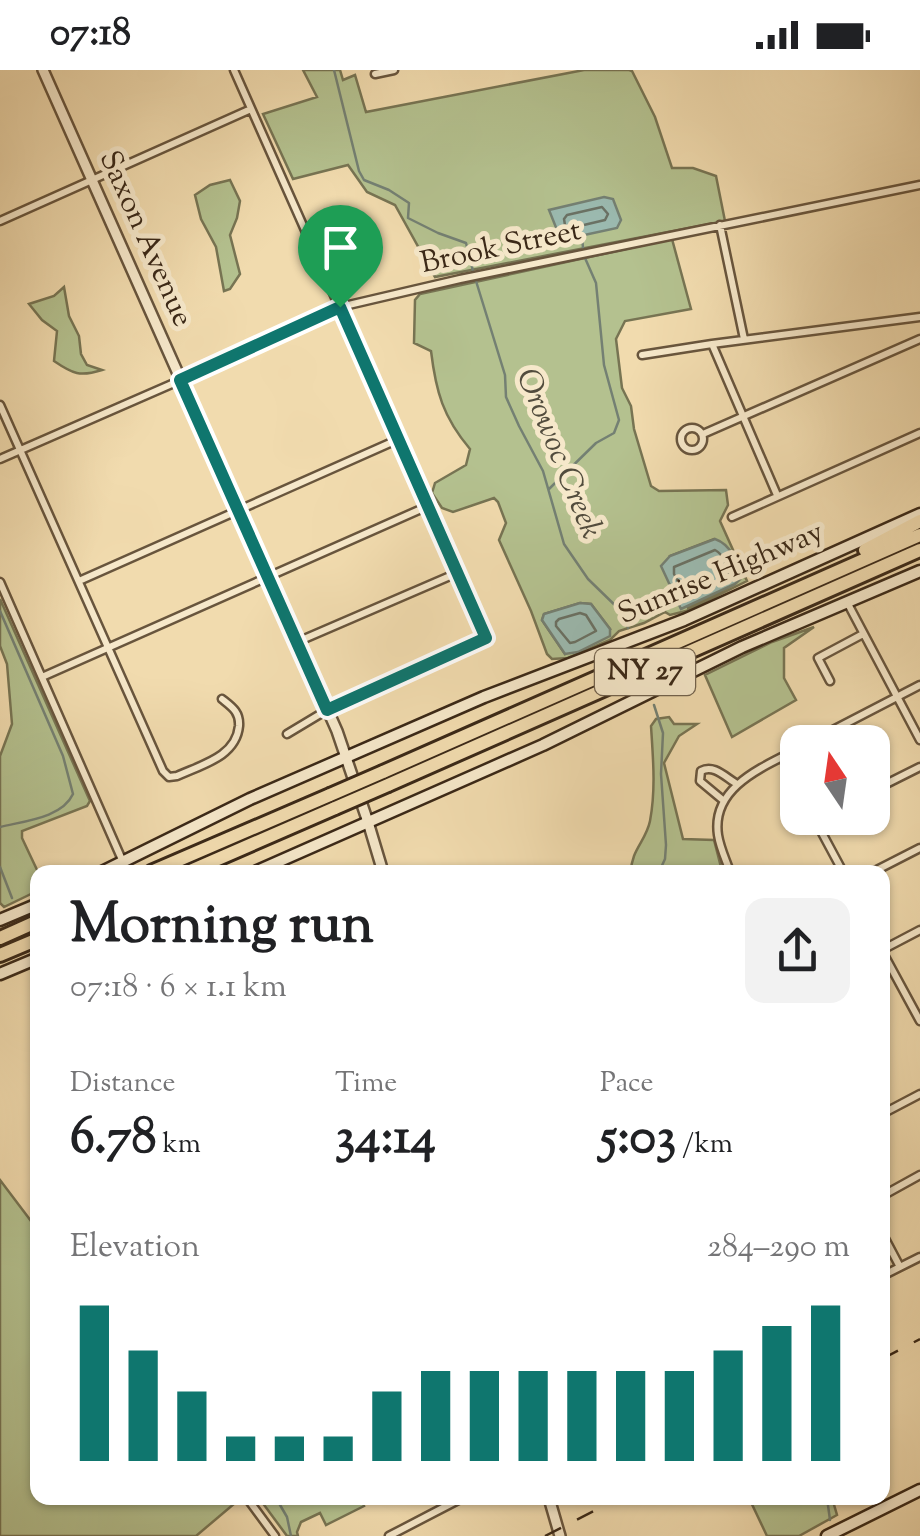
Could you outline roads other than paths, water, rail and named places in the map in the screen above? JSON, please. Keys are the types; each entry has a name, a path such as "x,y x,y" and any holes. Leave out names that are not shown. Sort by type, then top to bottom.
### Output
{"highway":[{"path":"805,586 920,518"},
{"name":"Sunrise Highway","path":"202,865 920,535"},
{"name":"Sunrise Highway","path":"385,778 920,553"},
{"name":"Sunrise Highway","path":"168,865 333,802"},
{"path":"0,935 30,924"},
{"path":"0,957 30,942"}],"main road":[{"name":"Sunrise Highway","path":"116,865 221,813 514,684 694,616 920,518"},
{"path":"270,865 543,745 720,657 920,571"},
{"path":"4,917 30,907"},
{"path":"0,974 30,961"},
{"path":"890,1505 920,1490"},
{"path":"827,1536 890,1505"}],"street":[{"name":"Saxon Avenue","path":"43,70 347,757 381,865"},
{"path":"234,70 486,638 327,710 287,734"},
{"path":"375,74 394,70"},
{"path":"0,221 251,109"},
{"name":"Brook Street","path":"0,459 340,307 920,185"},
{"path":"720,225 744,340"},
{"path":"642,356 920,317"},
{"path":"703,434 920,339"},
{"path":"712,344 777,495"},
{"path":"0,405 163,770 170,777 222,756 235,742 239,718 234,708 222,700"},
{"path":"732,517 920,433"},
{"path":"79,581 399,439"},
{"path":"42,677 428,506"},
{"path":"296,643 457,573"},
{"path":"0,582 122,862"},
{"path":"846,601 920,740"},
{"path":"830,681 818,658 862,634"},
{"path":"842,725 920,685"},
{"path":"728,865 718,831 724,801 737,784 780,759"},
{"path":"890,782 920,766"},
{"path":"724,801 700,781 701,771 714,768 737,784"},
{"path":"825,835 839,865"},
{"path":"887,865 920,848"},
{"path":"890,946 920,930"},
{"path":"890,964 919,1015"},
{"path":"890,1110 920,1094"},
{"path":"890,1192 920,1175"},
{"path":"890,1248 900,1267"},
{"path":"890,1272 920,1257"},
{"path":"252,1505 275,1536"},
{"path":"389,1536 449,1505"},
{"path":"552,1505 560,1536"}],"water":[{"path":"604,197 613,199 621,220 617,228 561,240 549,210"},
{"path":"715,539 730,550 740,579 681,609 661,566 670,556"},
{"path":"580,603 591,604 610,629 610,636 565,654 542,620 544,614"}],"waterway":[{"name":"Orowoc Creek","path":"334,70 364,180 409,203 408,218 466,243 473,271"},
{"path":"582,236 583,248"},
{"path":"549,489 596,443 614,433 619,420 604,365 596,283 585,258"},
{"name":"Orowoc Creek","path":"476,281 505,375 506,397 543,471 564,544 588,579 623,613 628,628"},
{"path":"0,611 63,756 73,794 51,813 0,827"},
{"name":"Orowoc Creek","path":"654,705 663,733 661,774 666,845 662,865"},
{"path":"0,867 12,898"},
{"path":"280,1505 291,1536"},
{"name":"Orowoc Creek","path":"828,1505 830,1520"}],"railway":[{"path":"890,1355 920,1339"},
{"path":"545,1536 605,1505"}]}
